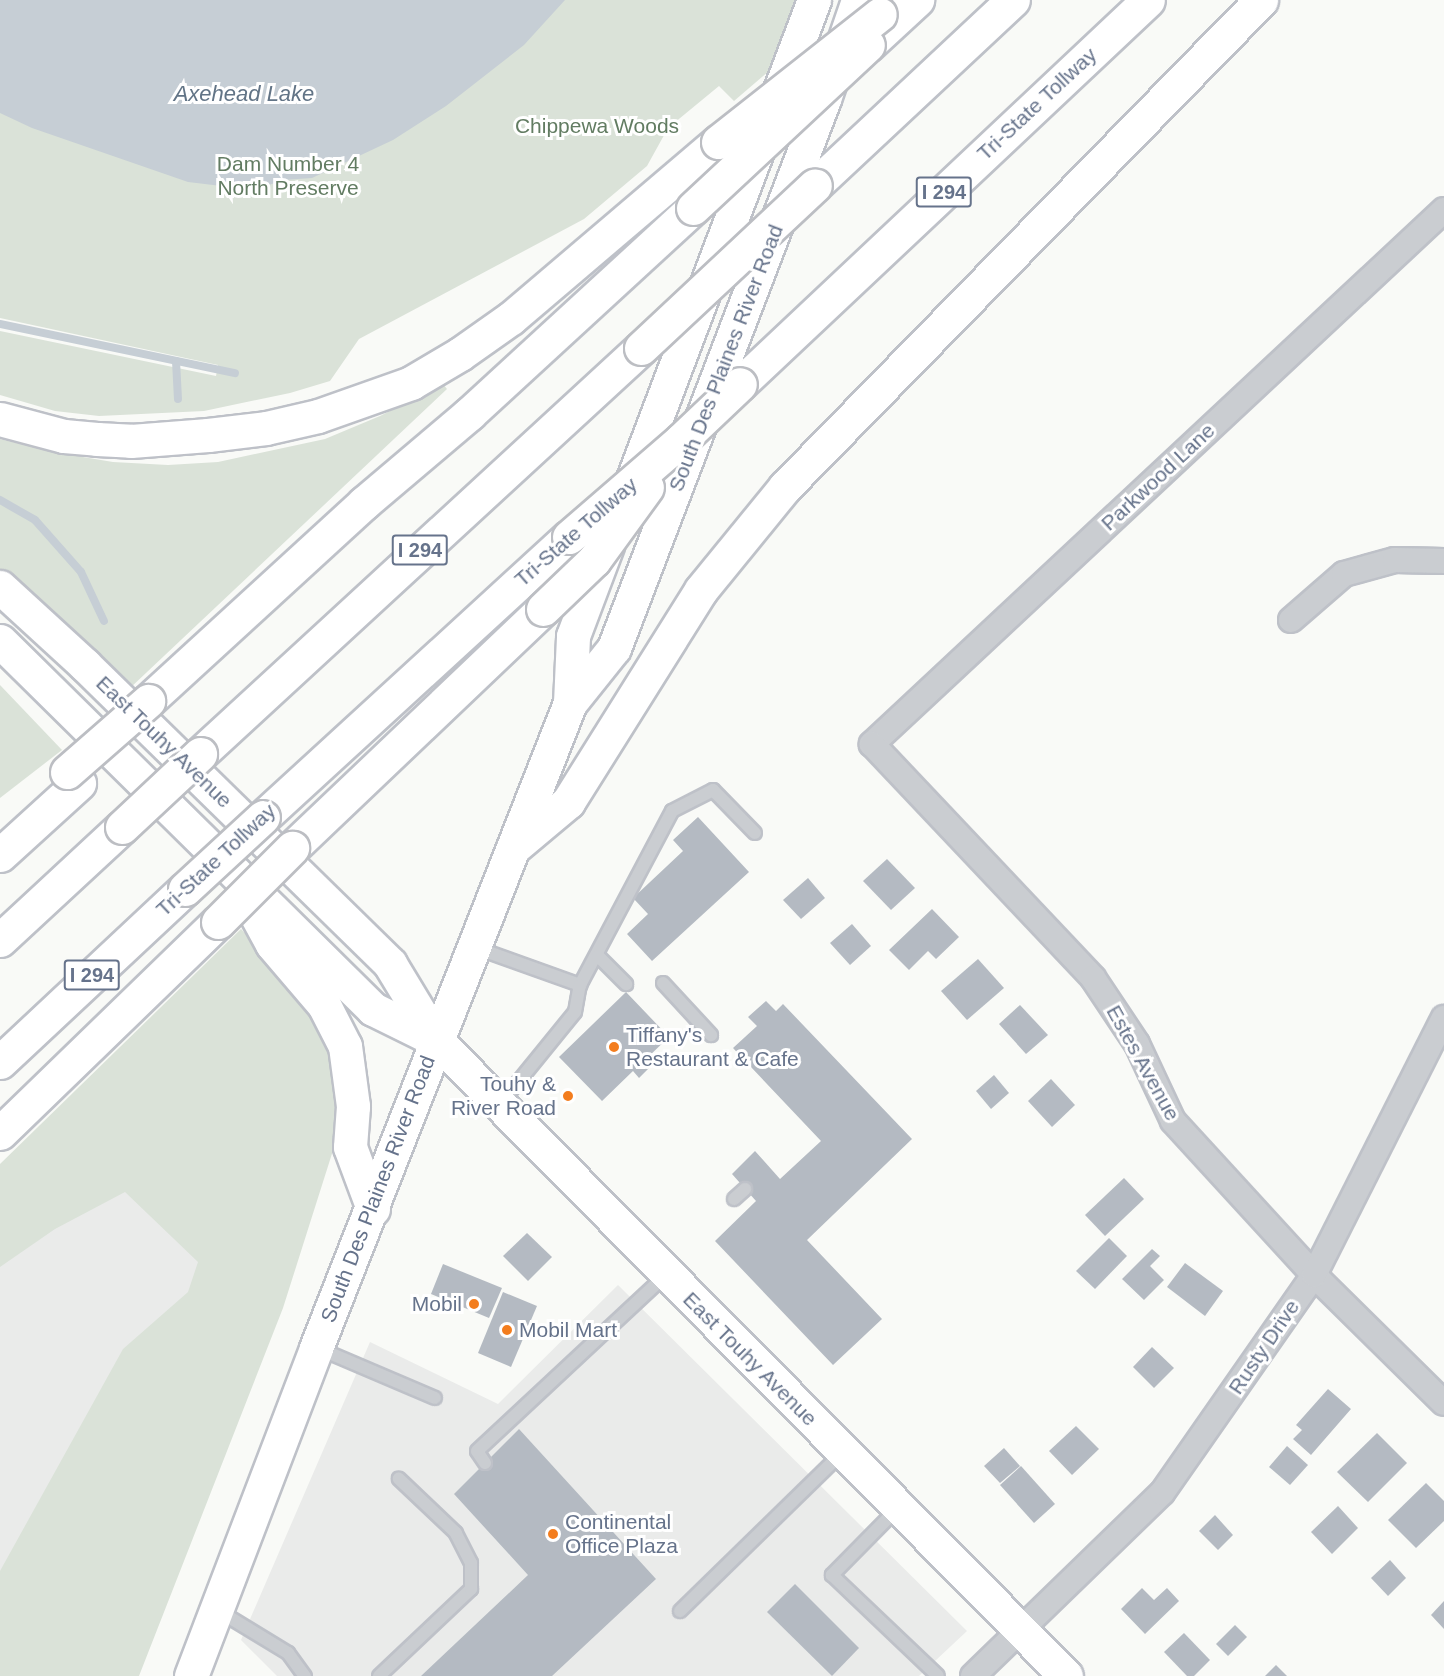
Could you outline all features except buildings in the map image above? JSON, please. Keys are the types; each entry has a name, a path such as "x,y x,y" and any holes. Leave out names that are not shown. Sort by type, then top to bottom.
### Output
{"main road":[{"name":"South Des Plaines River Road","path":"570,703 573,636 814,0"},
{"path":"0,855 73,778 153,706 379,512 469,414 916,0"},
{"name":"I 294","path":"0,940 641,348 1013,0"},
{"name":"Tri-State Tollway","path":"0,1062 569,537 681,440 1148,0"},
{"path":"513,848 568,802 701,590 785,487 1261,0"},
{"name":"South Des Plaines River Road","path":"190,1676 316,1348 373,1209 436,1040 570,703 614,648 824,99 878,5"},
{"path":"0,419 64,436 97,439 131,441 208,435 266,428 318,416 374,394 411,383 460,354 511,318 878,5"},
{"path":"0,1133 219,922 292,848 594,560 681,440"},
{"name":"East Touhy Avenue","path":"0,587 85,665 390,964 436,1040 666,1275 1066,1676"},
{"name":"East Touhy Avenue","path":"0,640 373,1009 436,1040"},
{"path":"0,825 73,778"},
{"path":"230,868 272,944 324,1005 345,1046 353,1106 350,1147 373,1209"}],"street":[{"name":"Parkwood Lane","path":"872,744 1444,210"},
{"path":"1291,620 1344,574 1395,560 1444,561"},
{"name":"Estes Avenue","path":"872,744 1093,978 1137,1044 1173,1121 1314,1275 1444,1403"},
{"name":"Rusty Drive","path":"973,1676 1162,1493 1314,1275 1444,1018"}],"lane":[{"path":"499,1105 575,1012 580,985 598,956 672,811 713,790 755,833"},
{"path":"473,947 580,985"},
{"path":"598,956 626,984"},
{"path":"663,983 711,1035"},
{"path":"734,1199 745,1189"},
{"path":"485,1463 477,1451 666,1275"},
{"path":"316,1348 435,1398"},
{"path":"680,1611 843,1452"},
{"path":"379,1676 471,1589 471,1563 456,1533 399,1479"},
{"path":"898,1507 832,1575 938,1676"},
{"path":"216,1609 288,1653 305,1676"}],"shaded area":[{"path":"302,1072 0,1676 0,1222"},
{"path":"618,1285 967,1631 919,1676 277,1676 241,1640 370,1342 498,1404"}],"green space":[{"name":"Dam Number 4 North Preserve","path":"0,0 796,0 769,71 734,101 719,86 668,128 647,166 584,219 359,339 330,381 290,393 204,411 99,416 55,411 0,395 0,331 216,376 218,365 0,318"},
{"path":"443,384 447,389 129,689 0,569 0,439 53,452 113,462 168,465 218,462 325,439 380,416"},
{"path":"0,685 62,750 0,798"},
{"path":"241,929 277,966 322,1031 335,1069 340,1107 336,1141 283,1308 139,1676 0,1676 0,1571 123,1349 188,1292 198,1262 125,1192 55,1229 0,1267 0,1164"}],"water":[{"name":"Axehead Lake","path":"0,0 565,0 524,45 446,106 393,140 312,178 283,180 255,190 188,182 32,128 0,113"}],"waterway":[{"path":"0,324 235,373"},
{"path":"176,361 178,399"},
{"path":"0,500 35,520 81,572 104,621"}],"place":[{"name":"Tiffany's Restaurant & Cafe","path":"614,1047"},
{"name":"Touhy & River Road","path":"568,1096"},
{"name":"Mobil","path":"474,1304"},
{"name":"Mobil Mart","path":"507,1330"},
{"name":"Continental Office Plaza","path":"553,1534"}],"park label":[{"name":"Chippewa Woods","path":"597,126"}]}
